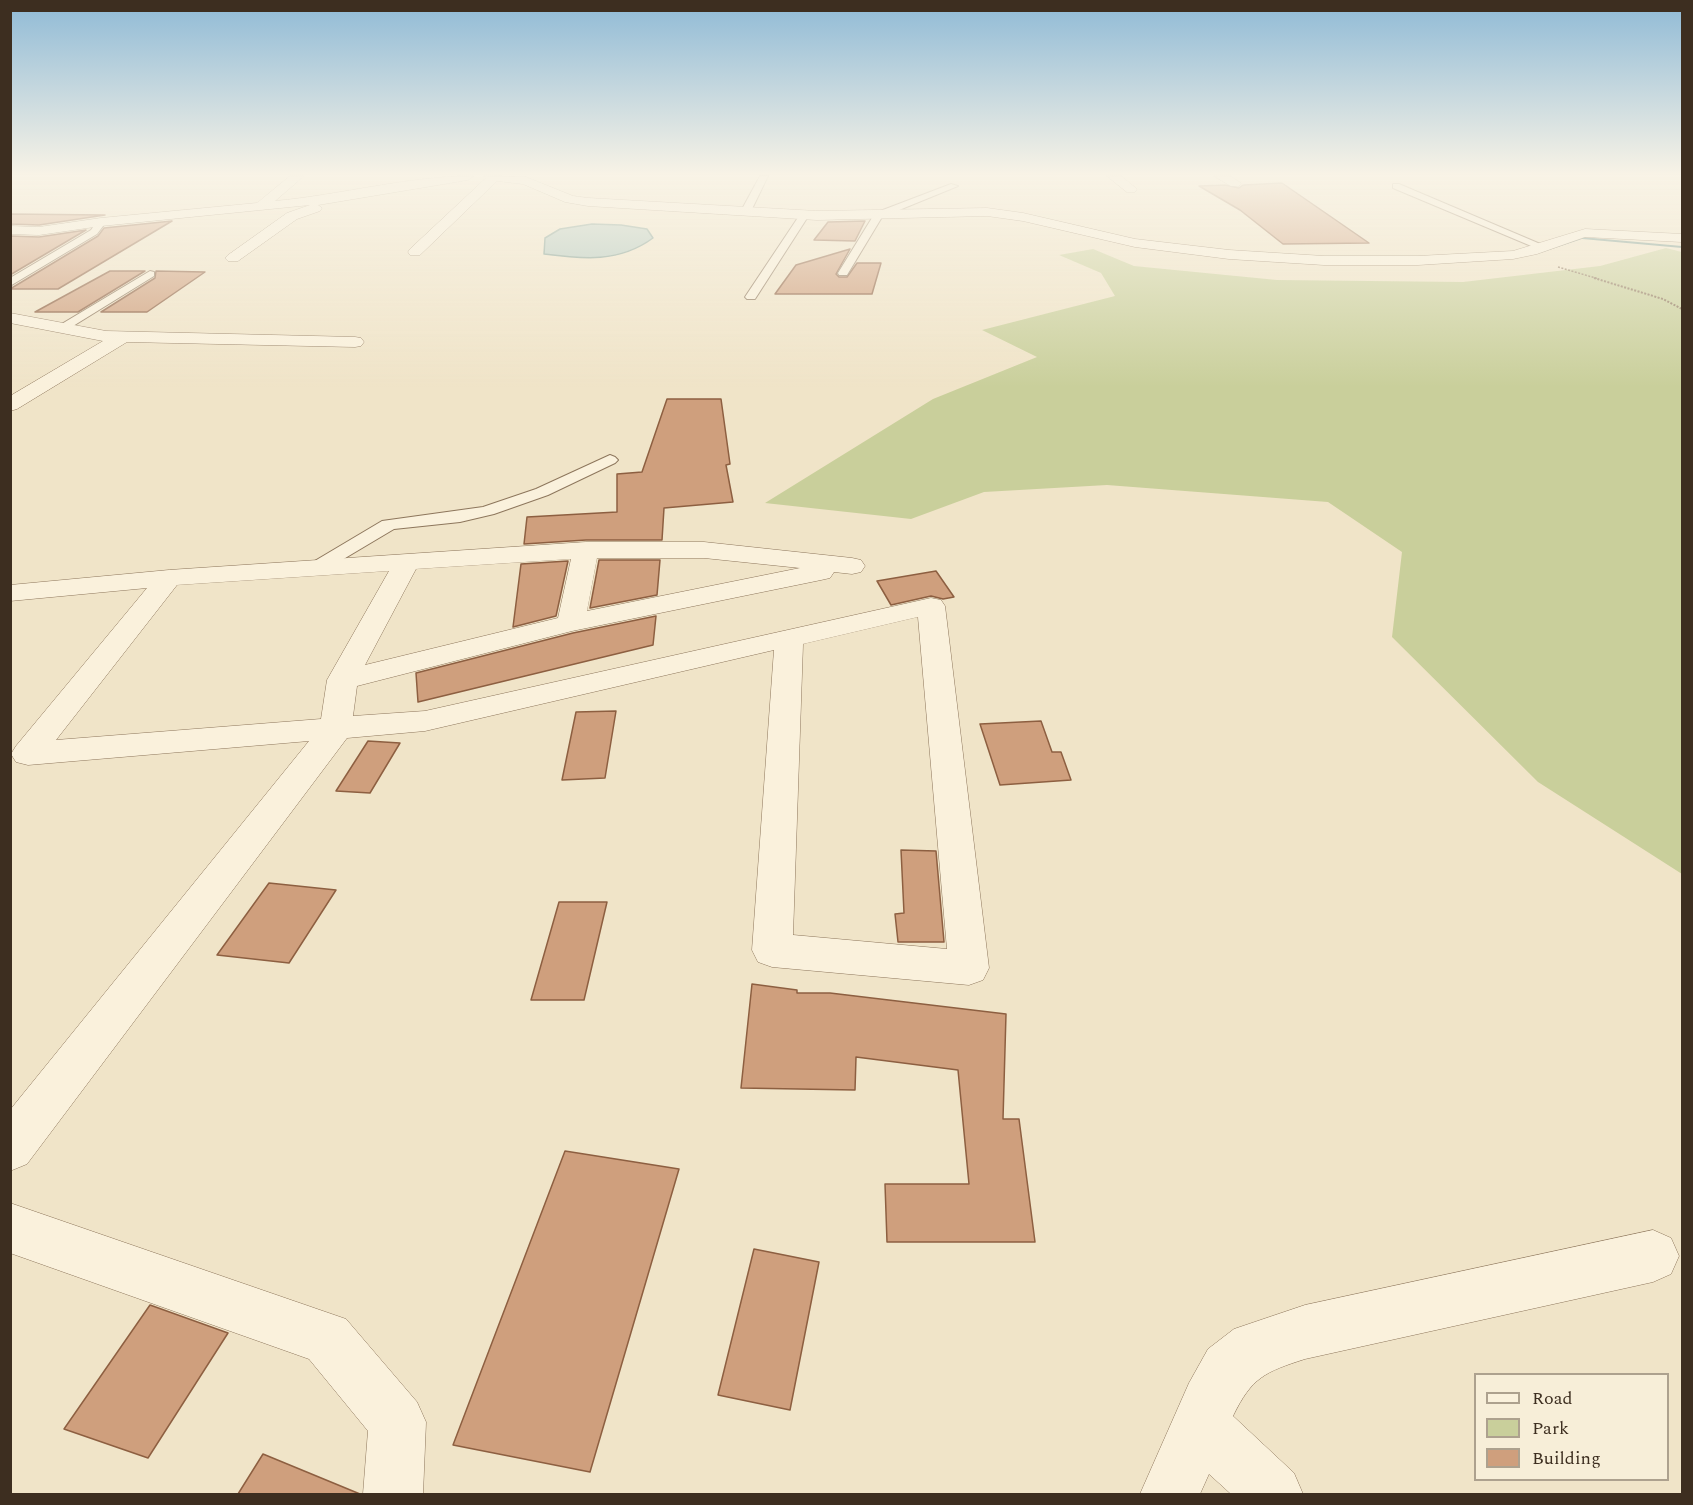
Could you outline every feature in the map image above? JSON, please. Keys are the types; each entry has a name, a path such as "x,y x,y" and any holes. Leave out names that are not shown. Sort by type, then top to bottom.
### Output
{"street":[{"path":"233,258 250,246"},
{"path":"415,252 421,246"},
{"path":"1164,246 1324,262 1440,260 1517,255 1539,246"},
{"path":"10,318 106,336 355,342"},
{"path":"15,399 124,336"},
{"path":"571,623 586,550"},
{"path":"10,593 169,578 406,564 586,550 704,550 852,566 571,623 342,680"},
{"path":"10,1148 336,730 342,680 406,564"},
{"path":"169,578 28,754 425,721 789,638 931,606 969,969 772,950 789,638"},
{"path":"10,1228 327,1338 397,1422 393,1494"},
{"path":"1170,1494 1201,1426 1209,1402 1228,1369 1253,1348 1305,1332 1653,1256"},
{"path":"1201,1426 1273,1494"}],"lane":[{"path":"10,283 71,246"},
{"path":"751,297 784,246"},
{"path":"843,273 859,246"},
{"path":"61,328 150,274"},
{"path":"314,569 388,525 399,522 453,518 497,507 557,487 610,459"}],"path":[{"path":"1557,267 1663,299 1683,309"}],"green space":[{"path":"1666,248 1682,252 1682,874 1538,782 1392,637 1402,552 1328,502 1107,485 984,492 911,519 765,503 933,399 1037,357 982,330 1115,296 1101,273 1059,255 1093,249 1134,266 1277,280 1463,282 1600,266"}],"water":[{"path":"544,246 639,246 627,252 600,257 544,254"}],"building":[{"path":"10,246 59,246 10,275"},
{"path":"81,246 130,246 58,289 10,289"},
{"path":"850,249 836,274 839,277 847,277 857,263 881,263 872,294 775,294 796,265"},
{"path":"110,271 145,271 78,312 35,312"},
{"path":"156,271 205,272 147,312 101,312 155,278"},
{"path":"667,399 721,399 730,464 726,465 733,502 664,508 662,540 586,540 524,544 527,517 617,512 617,474 642,472"},
{"path":"599,560 660,560 657,595 590,608"},
{"path":"568,561 556,616 513,627 521,564"},
{"path":"936,571 954,597 943,599 931,596 891,605 877,581"},
{"path":"656,616 653,645 418,702 416,673 573,633"},
{"path":"616,711 605,778 562,780 576,712"},
{"path":"1041,721 1052,752 1061,752 1071,780 1000,785 980,724"},
{"path":"368,741 400,743 370,793 336,791"},
{"path":"901,850 936,851 944,942 898,942 895,914 904,913"},
{"path":"269,883 336,890 289,963 217,955"},
{"path":"559,902 607,902 584,1000 531,1000"},
{"path":"752,984 797,990 797,993 830,993 1006,1014 1003,1119 1019,1119 1035,1242 887,1242 885,1184 969,1184 958,1070 856,1057 855,1090 741,1088"},
{"path":"565,1151 679,1169 590,1472 453,1445"},
{"path":"754,1249 819,1262 790,1410 718,1395"},
{"path":"150,1305 228,1333 148,1458 64,1429"},
{"path":"263,1454 360,1494 238,1494"}],"waterway":[{"path":"1538,252 1556,246"},
{"path":"1673,246 1682,247"}]}
